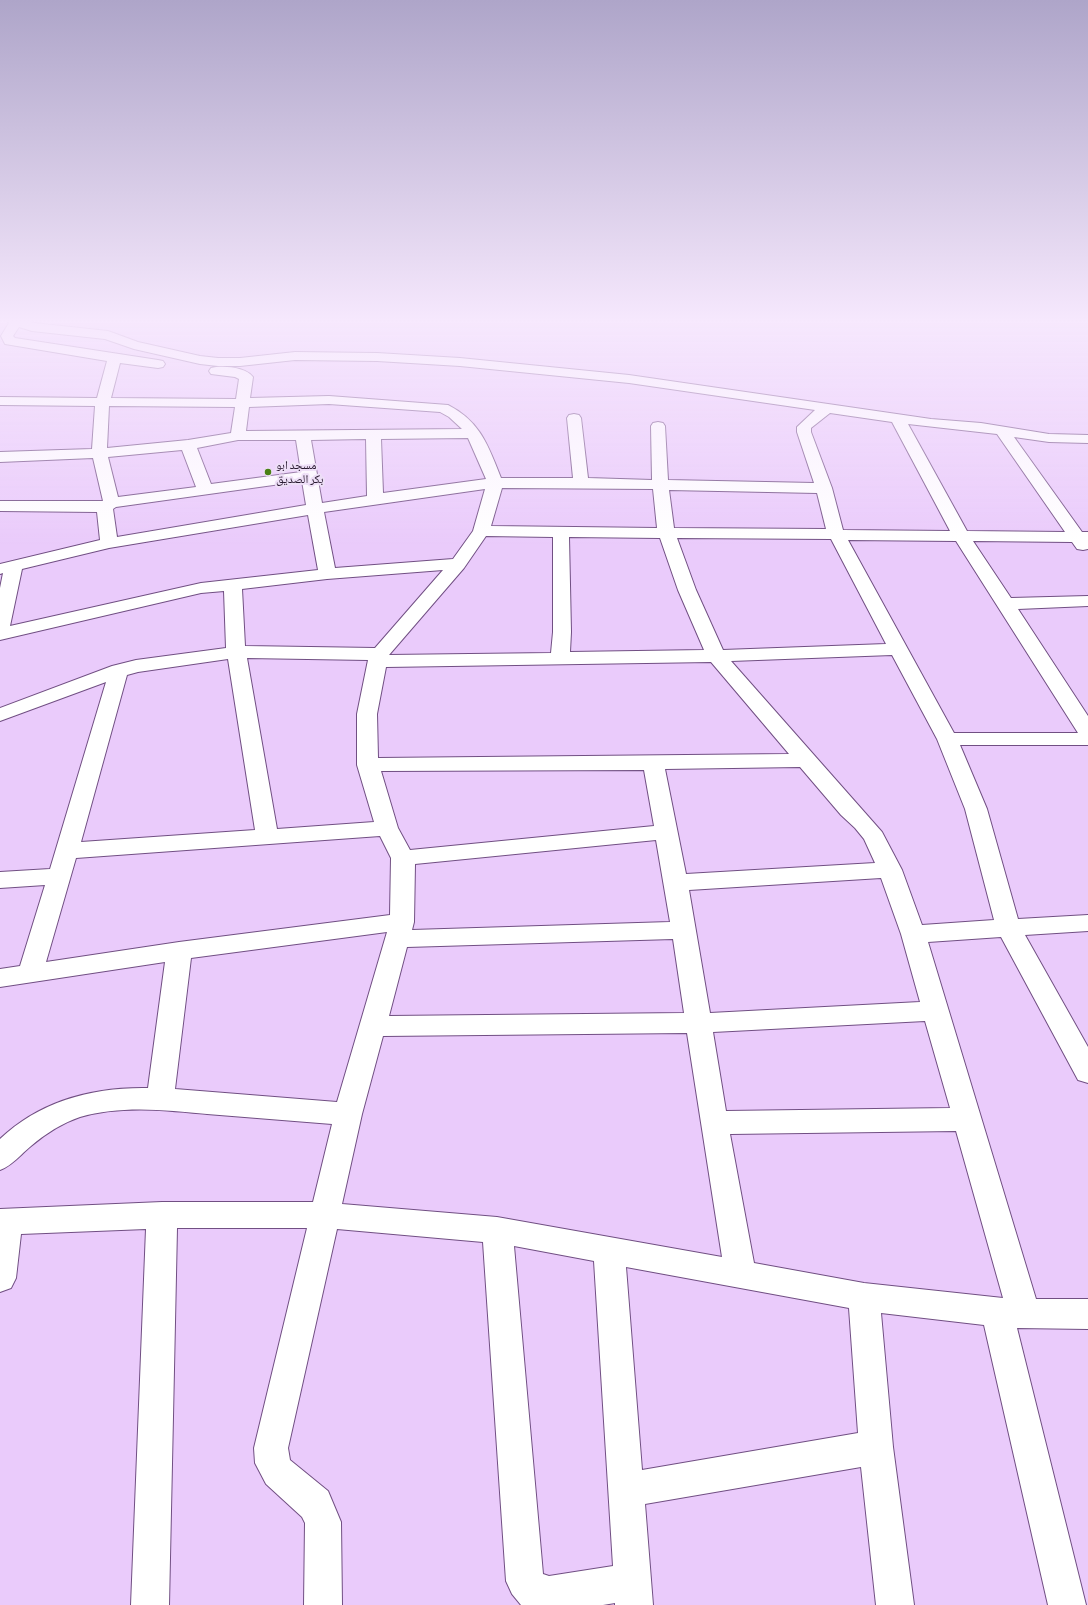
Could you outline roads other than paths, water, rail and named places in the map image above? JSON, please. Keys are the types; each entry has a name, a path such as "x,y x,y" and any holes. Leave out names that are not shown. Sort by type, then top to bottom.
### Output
{"street":[{"path":"105,394 102,403 99,453 106,479 109,543"},
{"path":"238,436 244,394"},
{"path":"731,394 1049,438 1088,440"},
{"path":"0,401 102,403 329,400 443,408 457,415 474,433 495,483 481,531 458,564 379,657 367,714 368,765 387,828 403,858 400,930 348,1114 271,1448 272,1463 278,1472 315,1504 323,1522 323,1605"},
{"path":"827,408 804,427 804,432 824,488 836,534 947,739 976,809 1008,927 1088,1072"},
{"path":"574,418 581,483"},
{"path":"897,418 961,535 1088,732"},
{"path":"658,426 660,484 666,532 688,590 716,656 874,837 890,870 913,934 934,1011 968,1119 1011,1313 1067,1605"},
{"path":"1002,431 1082,537 1088,551"},
{"path":"0,457 99,453 188,446 238,436 474,433"},
{"path":"303,435 308,476 316,510 327,574"},
{"path":"373,435 375,499"},
{"path":"188,446 205,489"},
{"path":"0,506 108,505 205,489 308,476"},
{"path":"0,628 7,567 109,543 316,510 375,499 495,483 660,484 824,488"},
{"path":"481,531 1082,537"},
{"path":"560,657 562,632 561,532"},
{"path":"0,634 201,588 327,574 458,564"},
{"path":"233,584 236,652 267,836"},
{"path":"1006,604 1088,601"},
{"path":"0,715 120,670 136,666 236,652 379,657 560,657 716,656 898,649"},
{"path":"30,974 68,851 120,670"},
{"path":"947,739 1088,739"},
{"path":"368,765 653,763 806,760"},
{"path":"653,763 676,883 714,1123 741,1275"},
{"path":"68,851 387,828"},
{"path":"403,858 667,832"},
{"path":"676,883 890,870"},
{"path":"0,880 60,876"},
{"path":"913,934 1088,923"},
{"path":"0,978 179,951 400,930 684,930"},
{"path":"160,1099 179,951"},
{"path":"373,1026 698,1024 934,1011"},
{"path":"0,1158 30,1130 58,1114 86,1105 121,1100 160,1099 348,1114"},
{"path":"714,1123 968,1119"},
{"path":"150,1605 162,1215"},
{"path":"0,1278 4,1221 162,1215 324,1215 497,1230 609,1252 864,1297 1011,1313 1088,1314"},
{"path":"497,1230 525,1581 534,1592 549,1595 632,1593 609,1252"},
{"path":"864,1297 876,1447 895,1605"},
{"path":"626,1490 876,1447"}],"place":[{"name":"مسجد ابو بكر الصديق","path":"268,472"}]}
